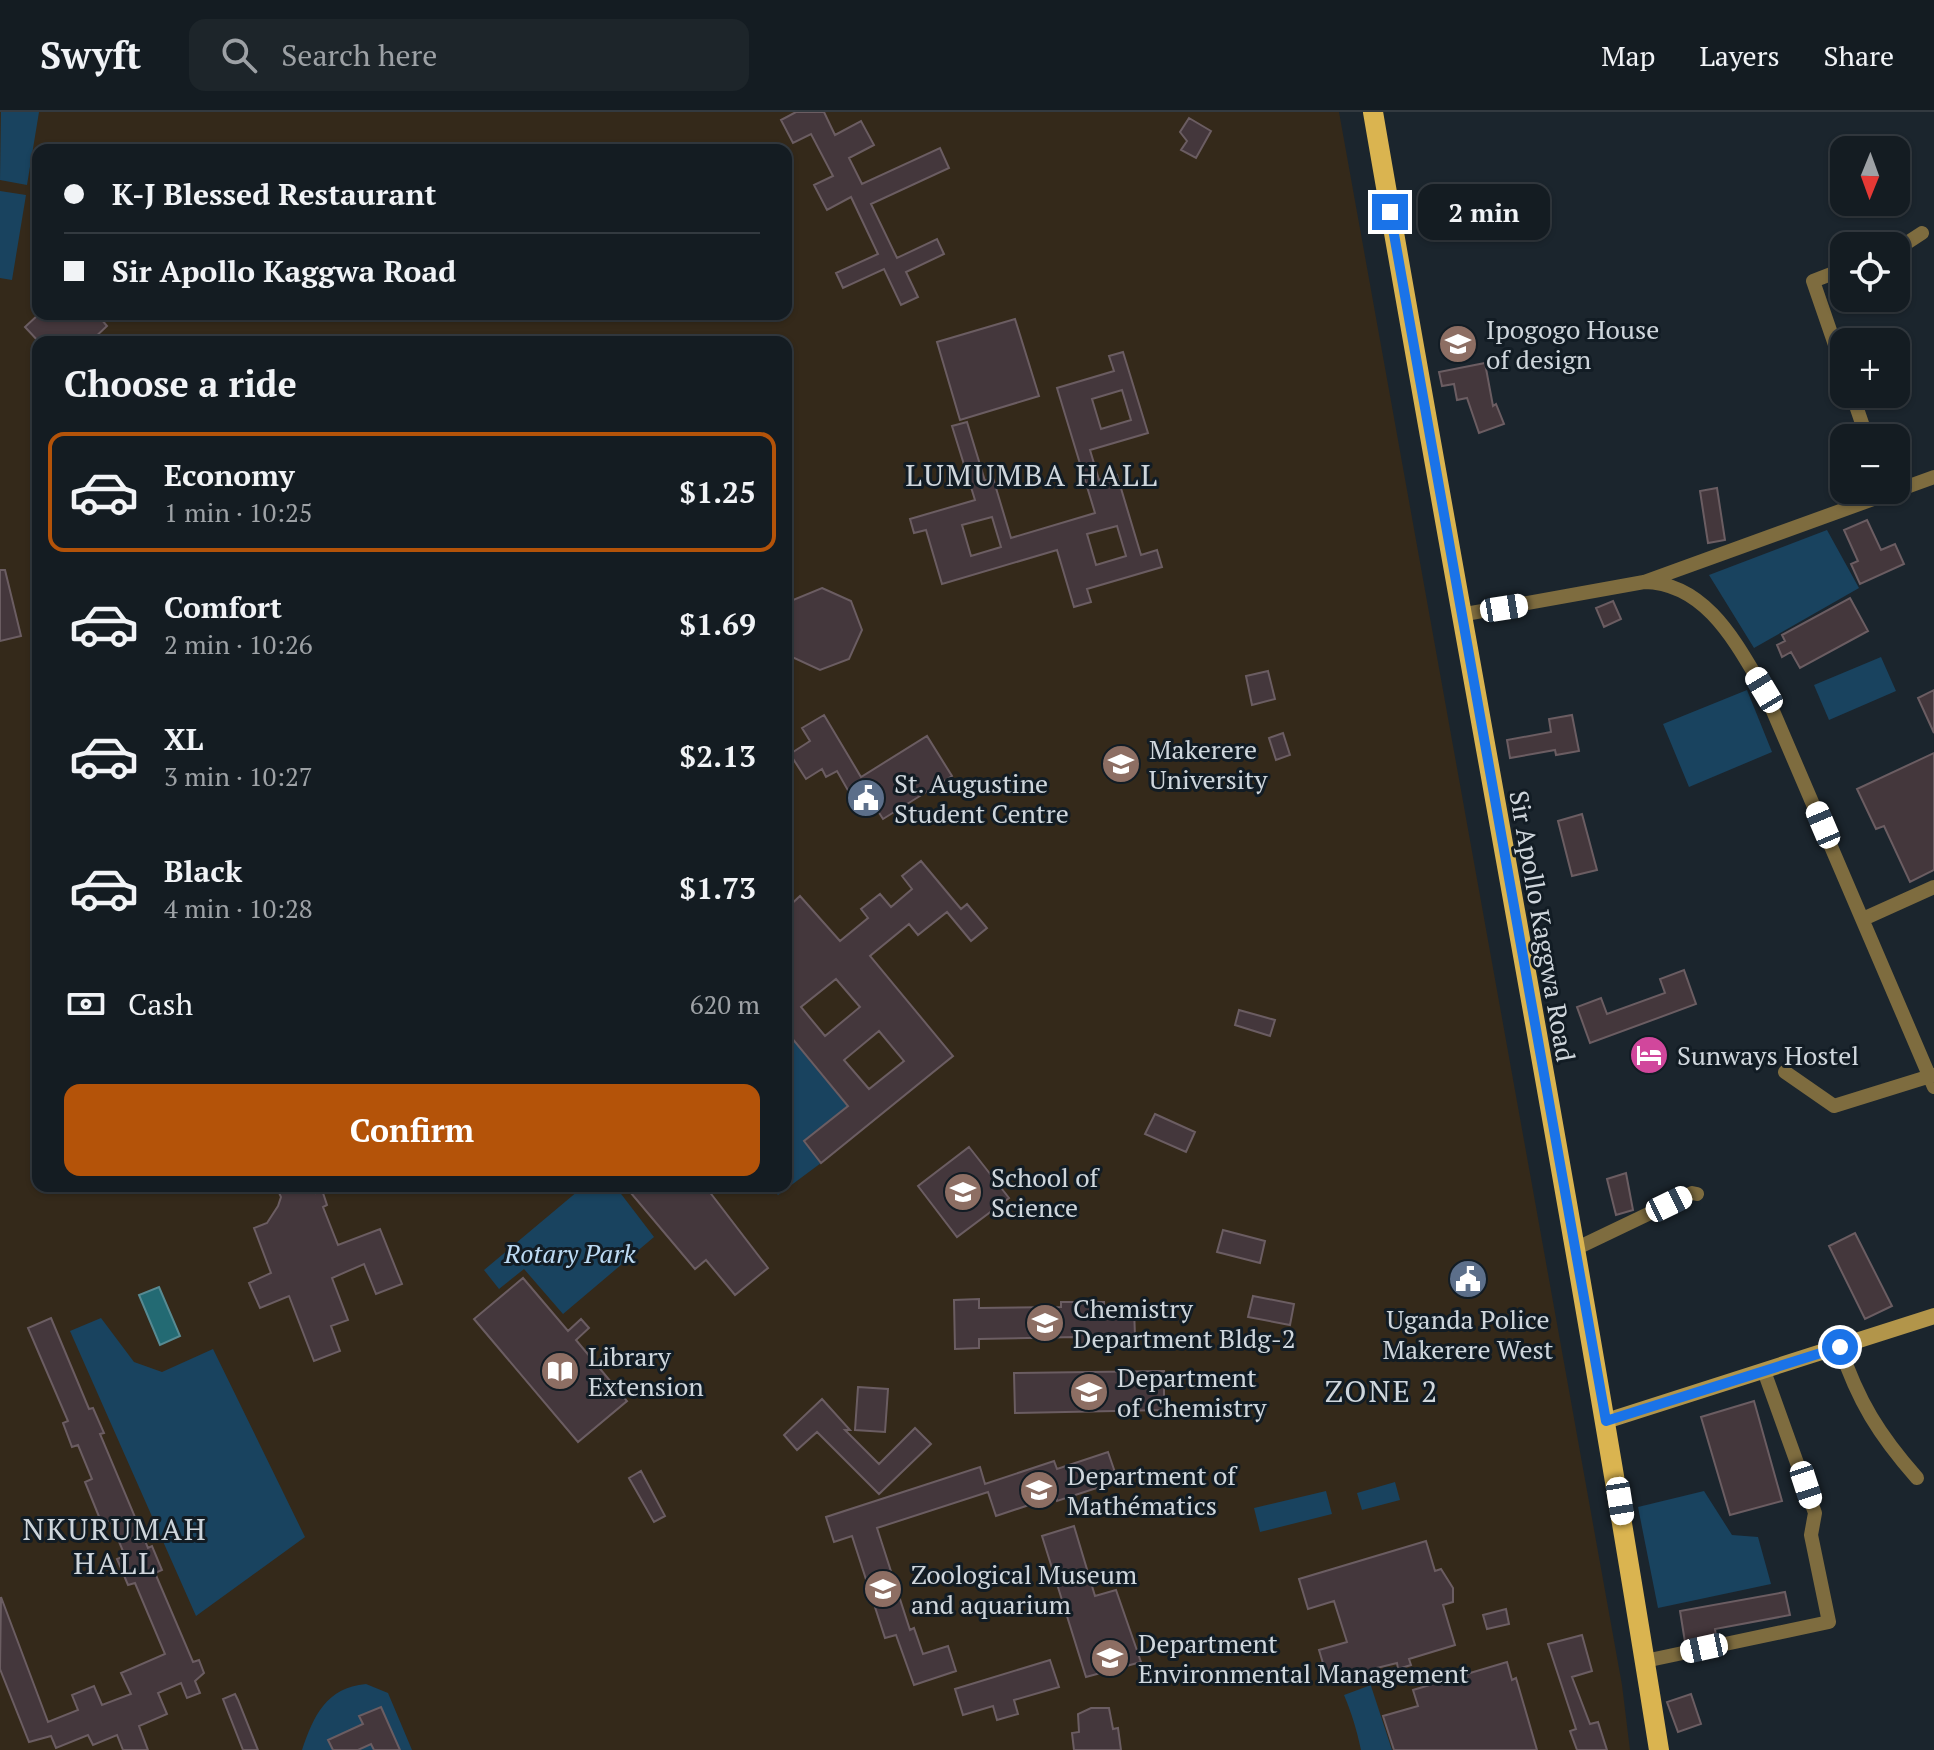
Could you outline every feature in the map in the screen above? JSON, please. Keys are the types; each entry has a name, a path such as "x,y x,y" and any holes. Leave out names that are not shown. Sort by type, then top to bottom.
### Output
{"main road":[{"name":"Sir Apollo Kaggwa Road","path":"1373,112 1460,615 1606,1421 1659,1750"}],"street":[{"path":"1910,241 1922,233"},
{"path":"1830,274 1813,281 1830,330"},
{"path":"1910,484 1934,477"},
{"path":"1460,615 1644,582 1854,504"},
{"path":"1644,582 1670,585 1685,594 1723,623 1735,638 1764,690 1933,1079 1834,1106 1785,1072"},
{"path":"1863,919 1934,887"},
{"path":"1575,1249 1692,1193 1697,1194"},
{"path":"1606,1421 1934,1316"},
{"path":"1840,1347 1854,1388 1882,1438 1917,1478"},
{"path":"1645,1661 1829,1622 1811,1535 1815,1513 1764,1371"}],"shaded area":[{"name":"Makerere University","path":"0,112 1339,112 1622,1685 1630,1750 0,1750"},
{"path":"159,1287 180,1336 160,1345 139,1295"}],"green space":[{"path":"1,112 39,112 27,185 0,180"},
{"path":"0,191 26,195 12,280 0,278"},
{"path":"1827,530 1859,588 1754,648 1709,575"},
{"path":"1881,657 1896,691 1829,720 1814,685"},
{"path":"1747,690 1772,752 1689,787 1663,724"},
{"path":"792,1038 848,1106 804,1141 821,1163 792,1185"},
{"name":"Rotary Park","path":"577,1192 620,1192 654,1237 563,1314 524,1269 499,1289 484,1270"},
{"path":"101,1318 134,1362 162,1372 213,1349 305,1537 196,1616 70,1331"},
{"path":"1395,1482 1400,1500 1362,1510 1357,1493"},
{"path":"1326,1491 1332,1514 1260,1532 1254,1508"},
{"path":"1704,1491 1732,1535 1758,1537 1771,1584 1658,1608 1638,1507"},
{"path":"366,1684 388,1693 412,1750 302,1750 311,1725 331,1697"},
{"path":"1371,1685 1392,1750 1361,1750 1344,1695"}],"building":[{"path":"796,112 824,112 835,135 861,121 874,145 849,158 862,184 940,148 949,168 871,204 897,258 937,239 944,254 906,272 918,297 901,305 884,269 843,288 836,273 878,254 851,197 827,210 814,185 833,176 811,134 793,143 781,120"},
{"path":"1189,118 1211,131 1196,158 1181,150 1187,141 1180,132"},
{"name":"LUMUMBA HALL","path":"1015,319 1039,396 960,420 937,342"},
{"path":"33,320 102,320 107,326 96,336 33,336 25,327"},
{"name":"LUMUMBA HALL","path":"1123,352 1148,433 1090,450 1099,480 1117,475 1141,555 1157,550 1162,567 1087,589 1091,602 1074,607 1057,550 942,584 926,530 914,533 910,519 975,500 952,426 967,422 985,481 993,478 1011,538 1095,513 1057,388 1114,371 1109,356","holes":["1122,390 1131,420 1101,429 1092,399","992,517 1001,547 971,556 962,525","1117,526 1126,556 1096,565 1087,534"]},
{"path":"1485,363 1493,406 1496,404 1504,424 1479,433 1467,398 1457,400 1454,384 1442,386 1439,372"},
{"path":"1717,488 1725,540 1708,543 1700,491"},
{"path":"1867,520 1881,550 1895,544 1904,564 1860,584 1851,564 1858,561 1844,530"},
{"path":"0,570 5,570 21,636 0,641"},
{"path":"822,588 851,601 862,630 849,659 820,670 792,657 793,600"},
{"path":"1850,598 1868,631 1800,668 1791,652 1782,657 1777,645 1785,641 1782,635"},
{"path":"1613,601 1621,619 1604,627 1596,608"},
{"path":"1268,671 1275,699 1252,705 1246,676"},
{"path":"1934,690 1934,733 1918,698"},
{"path":"824,715 861,777 927,736 952,776 883,819 867,794 854,801 837,771 826,777 822,769 806,779 792,757 792,753 810,741 802,728"},
{"path":"1572,715 1579,751 1556,755 1555,750 1510,758 1507,740 1551,732 1549,719"},
{"path":"1283,733 1290,755 1276,760 1269,738"},
{"path":"1934,753 1934,870 1910,882 1884,826 1876,829 1857,789"},
{"path":"1582,814 1597,870 1572,876 1558,821"},
{"path":"921,861 961,909 967,904 987,928 971,941 947,912 918,935 909,924 870,956 953,1056 821,1163 804,1141 848,1106 792,1038 792,903 800,896 840,941 868,918 861,909 880,894 891,907 912,889 902,876","holes":["836,979 860,1007 825,1036 801,1007","879,1031 904,1061 869,1089 844,1060"]},
{"path":"1684,970 1696,1004 1590,1043 1577,1007 1601,998 1607,1014 1665,993 1660,979"},
{"path":"1239,1010 1275,1020 1270,1036 1235,1025"},
{"path":"1155,1114 1195,1132 1186,1152 1145,1134"},
{"name":"School of Science","path":"969,1147 1009,1198 957,1237 918,1186"},
{"path":"1626,1173 1633,1210 1616,1215 1607,1179"},
{"path":"279,1192 323,1192 327,1205 323,1207 338,1245 380,1229 402,1284 376,1294 364,1264 332,1278 348,1320 331,1326 340,1351 314,1361 289,1296 260,1308 249,1283 271,1273 254,1228 267,1223 281,1197"},
{"path":"630,1192 710,1192 768,1268 735,1295 706,1260 695,1269"},
{"path":"1223,1230 1265,1241 1260,1263 1217,1252"},
{"path":"1855,1233 1892,1306 1865,1319 1829,1246"},
{"name":"Library Extension","path":"523,1278 568,1331 581,1319 589,1328 576,1340 627,1401 578,1442 474,1319"},
{"path":"1253,1296 1294,1304 1290,1325 1248,1317"},
{"name":"Chemistry Department Bldg-2","path":"979,1299 979,1308 1061,1307 1061,1302 1104,1302 1104,1310 1134,1309 1135,1336 1105,1336 1106,1345 1076,1345 1075,1337 979,1339 979,1348 955,1349 954,1300"},
{"path":"51,1318 89,1409 93,1408 104,1433 100,1434 148,1548 152,1546 162,1570 155,1573 193,1662 199,1660 204,1673 195,1681 200,1693 187,1698 181,1683 158,1693 167,1714 139,1726 148,1750 123,1750 117,1735 93,1745 88,1735 56,1748 51,1736 29,1742 0,1669 1,1597 48,1722 78,1710 72,1695 94,1686 102,1705 131,1694 121,1673 165,1654 135,1583 128,1585 117,1559 125,1556 110,1520 102,1524 85,1482 92,1479 78,1445 72,1447 63,1423 68,1421 28,1328"},
{"name":"Department of Chemistry","path":"1164,1371 1164,1410 1015,1413 1014,1373"},
{"path":"858,1387 888,1389 885,1432 855,1430"},
{"path":"822,1399 850,1430 845,1430 879,1464 915,1428 931,1444 879,1494 817,1432 797,1450 784,1435"},
{"path":"1754,1401 1782,1501 1730,1515 1701,1417"},
{"name":"Zoological Museum and aquarium","path":"1108,1452 1118,1481 1057,1501 1056,1496 996,1516 988,1492 877,1528 910,1630 914,1628 923,1654 948,1646 956,1671 914,1685 896,1635 885,1638 852,1536 834,1542 826,1517 980,1467 985,1484 1054,1461 1057,1469"},
{"path":"641,1471 665,1516 654,1522 629,1478"},
{"path":"1074,1526 1095,1596 1116,1590 1141,1662 1086,1677 1042,1536"},
{"path":"1426,1541 1435,1571 1441,1569 1453,1588 1453,1602 1443,1605 1455,1645 1409,1659 1411,1665 1398,1669 1397,1663 1328,1680 1319,1650 1347,1642 1334,1601 1308,1609 1299,1579"},
{"path":"1785,1592 1790,1615 1715,1629 1716,1636 1685,1642 1680,1611"},
{"path":"1506,1609 1509,1624 1487,1629 1483,1615"},
{"path":"1582,1635 1592,1671 1572,1677 1590,1724 1598,1722 1607,1750 1577,1750 1570,1731 1576,1729 1548,1644"},
{"path":"1050,1660 1059,1687 1014,1700 1018,1714 997,1720 993,1706 963,1715 955,1689"},
{"path":"1507,1662 1512,1680 1516,1678 1537,1750 1394,1750 1383,1716 1418,1706 1413,1690"},
{"path":"235,1694 258,1750 243,1750 223,1699"},
{"path":"1691,1694 1701,1724 1678,1732 1667,1702"},
{"path":"381,1707 400,1750 374,1750 371,1744 358,1750 333,1750 328,1740 363,1724 359,1716"},
{"path":"1091,1708 1109,1708 1113,1729 1118,1728 1121,1750 1074,1750 1072,1733 1079,1732 1078,1714"}],"place":[{"name":"Ipogogo House of design","path":"1458,344"},
{"name":"Makerere University","path":"1121,764"},
{"name":"St. Augustine Student Centre","path":"866,798"},
{"name":"Sunways Hostel","path":"1649,1055"},
{"name":"School of Science","path":"963,1192"},
{"name":"Uganda Police Makerere West","path":"1468,1279"},
{"name":"Chemistry Department Bldg-2","path":"1045,1323"},
{"name":"Library Extension","path":"560,1371"},
{"name":"Department of Chemistry","path":"1089,1392"},
{"name":"Department of Mathématics","path":"1039,1490"},
{"name":"Zoological Museum and aquarium","path":"883,1589"},
{"name":"Department Environmental Management","path":"1110,1658"}],"district":[{"name":"LUMUMBA HALL","path":"1032,475"},
{"name":"ZONE 2","path":"1382,1391"},
{"name":"NKURUMAH HALL","path":"115,1546"}],"route":[{"path":"1390,212 1606,1421 1840,1347"}]}
